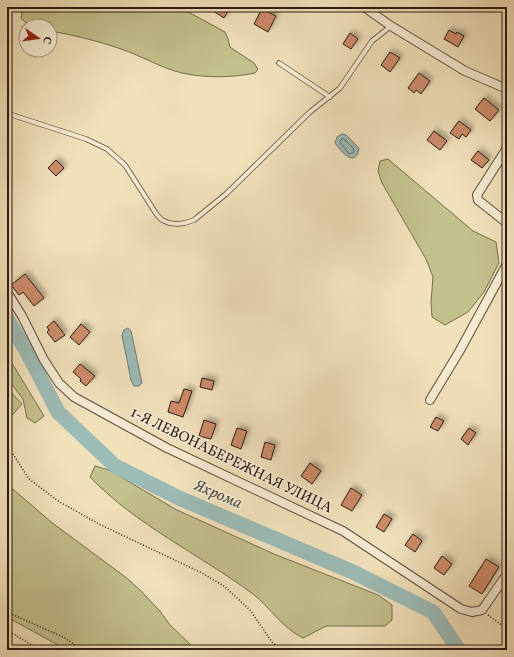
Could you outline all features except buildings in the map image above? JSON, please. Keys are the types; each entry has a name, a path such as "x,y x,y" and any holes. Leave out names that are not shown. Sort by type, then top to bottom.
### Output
{"street":[{"path":"364,7 391,26 465,71 507,89"},
{"path":"507,148 477,195 478,200 507,223"},
{"path":"430,400 459,352 507,264"},
{"name":"1-Я ЛЕВОНАБЕРЕЖНАЯ УЛИЦА","path":"7,292 22,316 48,366 59,383 74,397 167,448 343,531 462,609 472,612 482,610"},
{"path":"482,610 507,574"}],"lane":[{"path":"9,114 86,139 107,149 125,165 157,215 162,220 177,224 194,220 226,194 310,112 340,88 372,41 391,26"},
{"path":"279,63 330,97"}],"path":[{"path":"7,436 11,451 29,479 58,501 99,524 202,573 224,586 250,610 272,642 282,650"},
{"path":"482,610 507,629"},
{"path":"7,612 63,636 83,650"},
{"path":"7,630 40,650"}],"shaded area":[{"path":"23,7 179,7 225,32 230,47 254,63 258,69 255,73 228,77 209,77 182,73 112,46 86,38 58,32 58,18 21,18"},
{"path":"388,159 473,231 496,242 499,263 484,292 468,312 445,325 432,317 431,302 433,277 426,259 382,183 378,171 380,161"},
{"path":"7,355 44,416 35,423 27,418 23,399 7,378"},
{"path":"7,388 22,404 7,421"},
{"path":"95,466 109,470 177,510 274,554 378,595 392,605 392,620 385,626 326,626 303,638 295,634 253,594 127,510 90,477"},
{"path":"7,484 51,522 128,579 159,610 170,625 192,646 203,650 67,650 7,617"}],"water":[{"path":"342,134 346,135 359,148 355,157 348,157 335,143 337,137"},
{"path":"128,328 131,331 142,383 139,386 134,386 131,380 122,335 124,330"}],"waterway":[{"name":"Яхрома","path":"7,319 27,352 58,412 115,466 179,498 353,572 433,612 459,650"}]}
